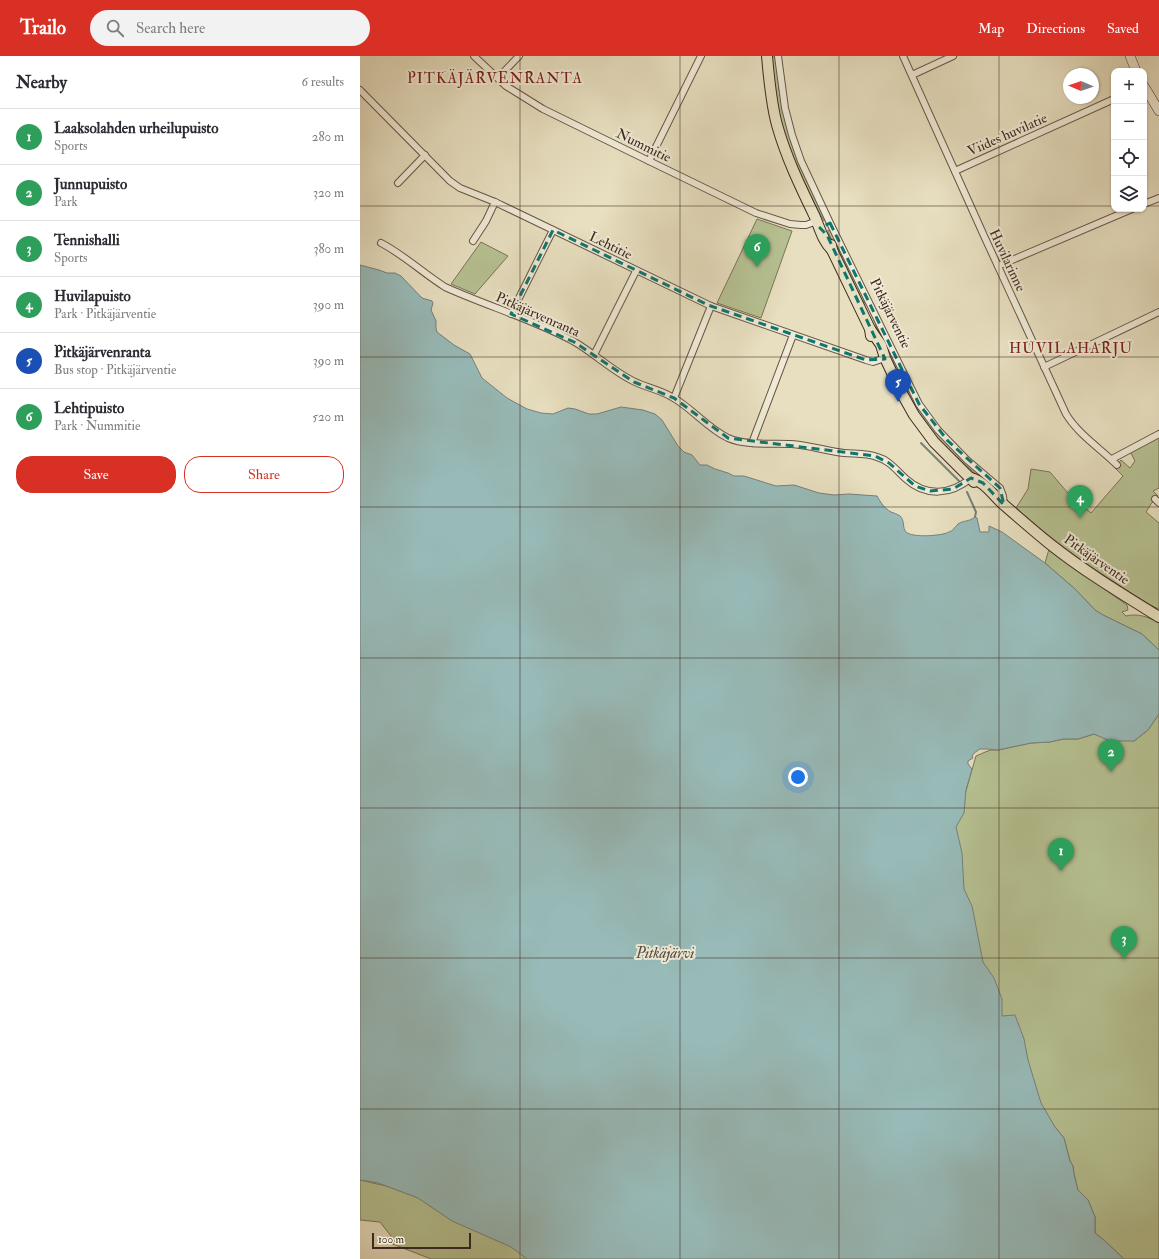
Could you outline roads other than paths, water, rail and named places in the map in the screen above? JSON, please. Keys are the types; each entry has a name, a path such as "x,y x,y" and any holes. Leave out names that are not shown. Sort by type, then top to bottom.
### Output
{"main road":[{"name":"Pitkäjärventie","path":"767,56 771,91 778,126 796,177 818,224 824,241 832,250 870,329 881,345 884,358 908,406 920,425 934,442 982,490 992,494 1050,544 1069,558 1159,617"}],"street":[{"name":"Nummitie","path":"474,56 506,86 542,109 756,213 790,224 818,224"},
{"path":"498,78 519,56"},
{"path":"649,161 701,56"},
{"name":"Pitkäjärventie","path":"778,56 785,108 801,161 919,404 930,420 948,441 1000,488 1004,504"},
{"name":"Huvilarinne","path":"903,56 1060,403 1070,421 1112,460"},
{"path":"912,76 953,56"},
{"path":"1130,56 1135,68"},
{"path":"1147,91 1159,111"},
{"name":"Lehtitie","path":"362,95 426,155 455,185 460,188 495,202 711,306 866,360 873,362 884,358"},
{"name":"Viides huvilatie","path":"955,171 1111,100"},
{"path":"398,183 426,155"},
{"path":"1147,203 1159,198"},
{"path":"473,241 486,221 495,202"},
{"path":"998,266 1125,212"},
{"path":"818,224 830,223"},
{"path":"511,314 553,230"},
{"name":"Pitkäjärvenranta","path":"381,243 394,250 429,277 445,287 574,342 634,382 674,398 718,432 736,441 793,444 844,453 875,456 889,463 915,486 920,489 930,491 953,489 964,484 971,478"},
{"path":"594,355 636,271"},
{"path":"674,398 711,306"},
{"path":"1044,367 1159,312"},
{"path":"752,443 793,335"},
{"path":"1117,464 1112,460 1159,434"}],"water":[{"name":"Pitkäjärvi","path":"360,265 387,273 395,273 401,276 422,298 432,301 433,303 431,310 436,321 437,332 454,345 470,354 482,378 507,398 527,409 541,413 553,414 568,408 589,414 597,414 621,407 643,410 655,414 662,420 678,446 684,452 692,455 700,465 707,465 734,476 744,476 776,486 794,485 819,493 834,495 849,494 877,496 886,509 902,518 904,528 909,534 927,536 940,535 952,531 958,524 971,520 975,517 977,518 980,532 989,532 989,526 1002,532 1045,563 1075,589 1095,610 1142,634 1159,650 1159,714 1148,730 1134,741 1110,741 1094,734 1078,739 1063,739 1050,742 1031,743 998,750 980,749 974,753 972,756 973,758 968,761 968,764 972,769 966,790 964,813 956,827 962,853 964,889 972,906 983,962 994,978 1002,999 1002,1016 1015,1015 1024,1039 1028,1060 1041,1103 1055,1127 1064,1138 1070,1161 1073,1166 1078,1190 1088,1200 1095,1217 1095,1233 1124,1259 527,1259 511,1247 452,1221 418,1198 378,1183 360,1180"}],"waterway":[{"path":"921,443 959,481"},
{"path":"967,492 976,512 975,517"}],"place":[{"name":"Lehtipuisto","path":"757,267"},
{"name":"Pitkäjärvenranta","path":"898,402"},
{"name":"Huvilapuisto","path":"1080,518"},
{"name":"Junnupuisto","path":"1111,772"},
{"name":"Laaksolahden urheilupuisto","path":"1061,871"},
{"name":"Tennishalli","path":"1124,959"}],"district":[{"name":"PITKÄJÄRVENRANTA","path":"495,78"},
{"name":"HUVILAHARJU","path":"1071,348"}]}
